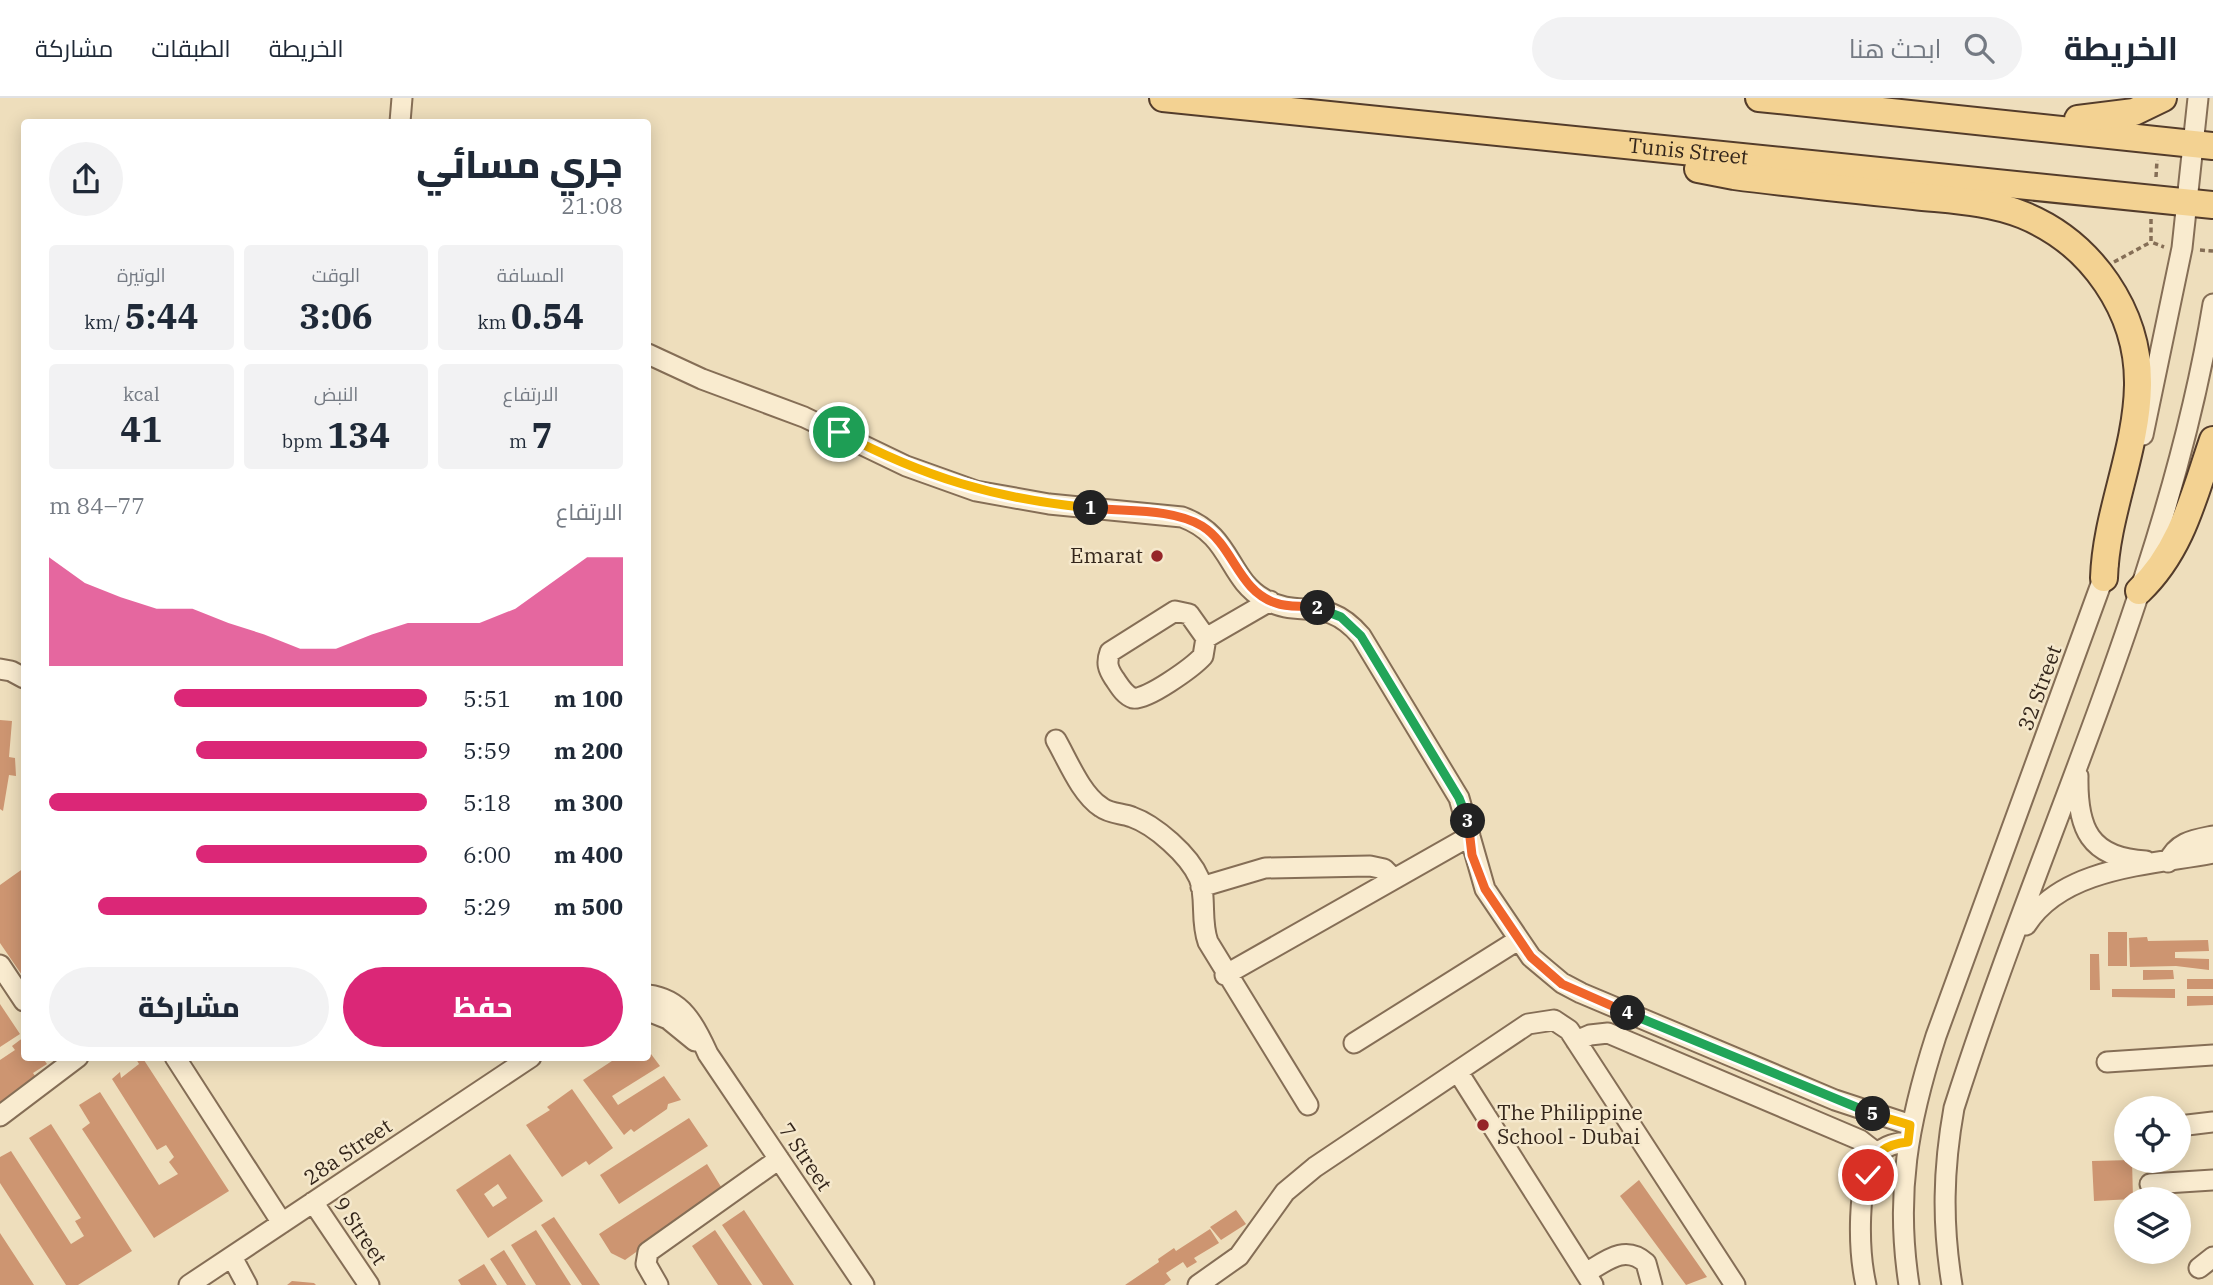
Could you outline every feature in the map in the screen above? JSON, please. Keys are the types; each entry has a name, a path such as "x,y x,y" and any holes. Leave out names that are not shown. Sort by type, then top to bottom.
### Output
{"main road":[{"name":"Tunis Street","path":"1163,98 2213,205"},
{"path":"1759,98 2203,145"},
{"path":"2021,124 2116,116 2150,107 2163,98"},
{"path":"1637,148 1701,170 1734,176 1999,207 2043,225 2063,237 2097,271 2125,316 2138,368 2136,409 2110,523 2104,578"},
{"path":"2139,591 2154,577 2178,542 2213,440"}],"street":[{"path":"400,119 402,98"},
{"name":"32 Street","path":"1909,1285 1902,1207 1909,1133 1936,1036 2104,578 2156,382 2182,248 2186,202 2203,145 2198,98"},
{"path":"1952,1285 1943,1199 1946,1153 1954,1108 2139,591 2180,457 2213,304"},
{"path":"651,355 702,379 804,417 906,466 976,491 1037,503 1169,515 1194,522 1216,537 1253,590 1270,601 1328,611 1352,626 1459,798 1470,836 1472,855 1485,889 1518,940 1546,971 1581,993 1909,1133"},
{"path":"1206,638 1270,601"},
{"path":"1175,611 1188,614 1206,638 1206,651 1199,661 1141,698 1135,698 1123,691 1107,666 1114,648 1175,611"},
{"path":"0,669 21,676"},
{"path":"1056,740 1094,801 1110,812 1139,820 1157,832 1189,864 1201,887 1204,933 1225,975 1308,1105"},
{"path":"2078,763 2078,814 2093,842 2106,852 2122,858 2168,862"},
{"path":"1225,975 1470,836"},
{"path":"2168,862 2172,853 2186,842 2213,836"},
{"path":"2012,946 2032,914 2058,890 2091,877 2213,853"},
{"path":"1201,887 1274,867 1370,866 1384,869 1394,879"},
{"path":"1354,1043 1518,940"},
{"path":"0,965 21,996"},
{"path":"651,996 664,998 683,1010 697,1029 708,1054"},
{"path":"651,1012 679,1026 708,1054"},
{"path":"1198,1285 1248,1246 1273,1207 1300,1179 1536,1020 1554,1020 1562,1024 1576,1041 1732,1284"},
{"path":"1576,1041 1590,1035 1608,1033 1860,1140 1878,1154"},
{"name":"7 Street","path":"708,1054 864,1285"},
{"path":"2107,1062 2213,1055"},
{"path":"0,1116 72,1061"},
{"path":"176,1061 282,1223"},
{"name":"28a Street","path":"189,1285 525,1061"},
{"path":"1458,1072 1589,1279 1617,1255 1633,1254 1646,1263 1652,1285"},
{"path":"2191,1125 2213,1122"},
{"path":"1866,1285 1861,1238 1862,1207 1871,1164 1885,1147 1909,1133"},
{"path":"659,1285 646,1265 648,1252 779,1159"},
{"path":"2150,1184 2213,1180"},
{"name":"9 Street","path":"313,1202 369,1285"},
{"path":"232,1257 247,1285"}],"path":[{"path":"2097,271 2151,242"}],"building":[{"path":"0,720 12,721 9,757 15,758 16,776 9,775 3,811 0,809"},
{"path":"21,870 21,974 0,943 0,885"},
{"path":"2108,932 2127,932 2127,966 2108,966"},
{"path":"2147,937 2148,941 2208,940 2209,951 2175,952 2175,958 2209,959 2209,970 2176,966 2130,967 2129,938"},
{"path":"2090,954 2099,954 2100,990 2090,990"},
{"path":"2143,970 2173,970 2174,979 2143,980"},
{"path":"2187,979 2213,979 2213,989 2187,989"},
{"path":"2112,989 2175,989 2175,998 2112,997"},
{"path":"2187,996 2213,996 2213,1005 2187,1006"},
{"path":"0,1004 20,1034 0,1047"},
{"path":"21,1039 21,1061 45,1061 47,1064 33,1073 38,1080 0,1106 0,1060 15,1050 12,1046"},
{"path":"651,1054 660,1066 612,1096 618,1105 664,1076 681,1100 668,1104 667,1109 634,1132 631,1129 624,1135 583,1080 612,1061 651,1061"},
{"path":"137,1061 145,1061 229,1191 154,1238 82,1129 90,1123 79,1105 100,1092 159,1185 178,1174 169,1162 174,1157 166,1145 157,1150 112,1079 120,1072 121,1078 139,1064"},
{"path":"572,1089 613,1148 589,1165 586,1161 562,1177 526,1125 550,1110 547,1107"},
{"path":"689,1118 708,1146 619,1204 600,1175"},
{"path":"51,1124 132,1251 78,1285 66,1285 0,1183 0,1157 11,1151 71,1244 84,1236 75,1221 81,1218 29,1138"},
{"path":"510,1154 543,1201 488,1238 456,1190","holes":["498,1184 507,1198 493,1207 484,1194"]},
{"path":"2114,1160 2114,1173 2132,1173 2133,1187 2114,1187 2114,1200 2094,1201 2092,1161"},
{"path":"707,1164 723,1190 625,1260 611,1253 599,1234"},
{"path":"1639,1180 1707,1277 1686,1285 1620,1196"},
{"path":"744,1210 794,1285 763,1285 722,1225"},
{"path":"1236,1210 1246,1224 1221,1240 1210,1227"},
{"path":"554,1217 600,1285 582,1285 541,1225"},
{"path":"1210,1229 1219,1243 1194,1258 1197,1262 1187,1268 1183,1262 1166,1273 1171,1280 1164,1285 1125,1285 1159,1262 1158,1259 1174,1248 1176,1251"},
{"path":"536,1230 571,1285 536,1285 511,1245"},
{"path":"715,1230 752,1285 718,1285 692,1246"},
{"path":"0,1233 34,1285 0,1285"},
{"path":"504,1250 526,1285 507,1285 490,1259"},
{"path":"484,1264 497,1285 461,1285 458,1280"},
{"path":"292,1281 314,1283 316,1285 287,1285"}],"place":[{"name":"Emarat","path":"1157,556"},
{"name":"The Philippine School - Dubai","path":"1483,1125"}],"route":[{"path":"839,432 906,466 976,491 1049,504 1182,517 1206,528 1216,537 1245,580 1264,598 1276,604 1315,607 1341,617 1361,636 1459,798 1468,823 1472,855 1485,889 1531,957 1562,984 1581,993 1835,1100 1910,1125 1908,1142 1885,1147 1877,1154 1868,1175"}]}
